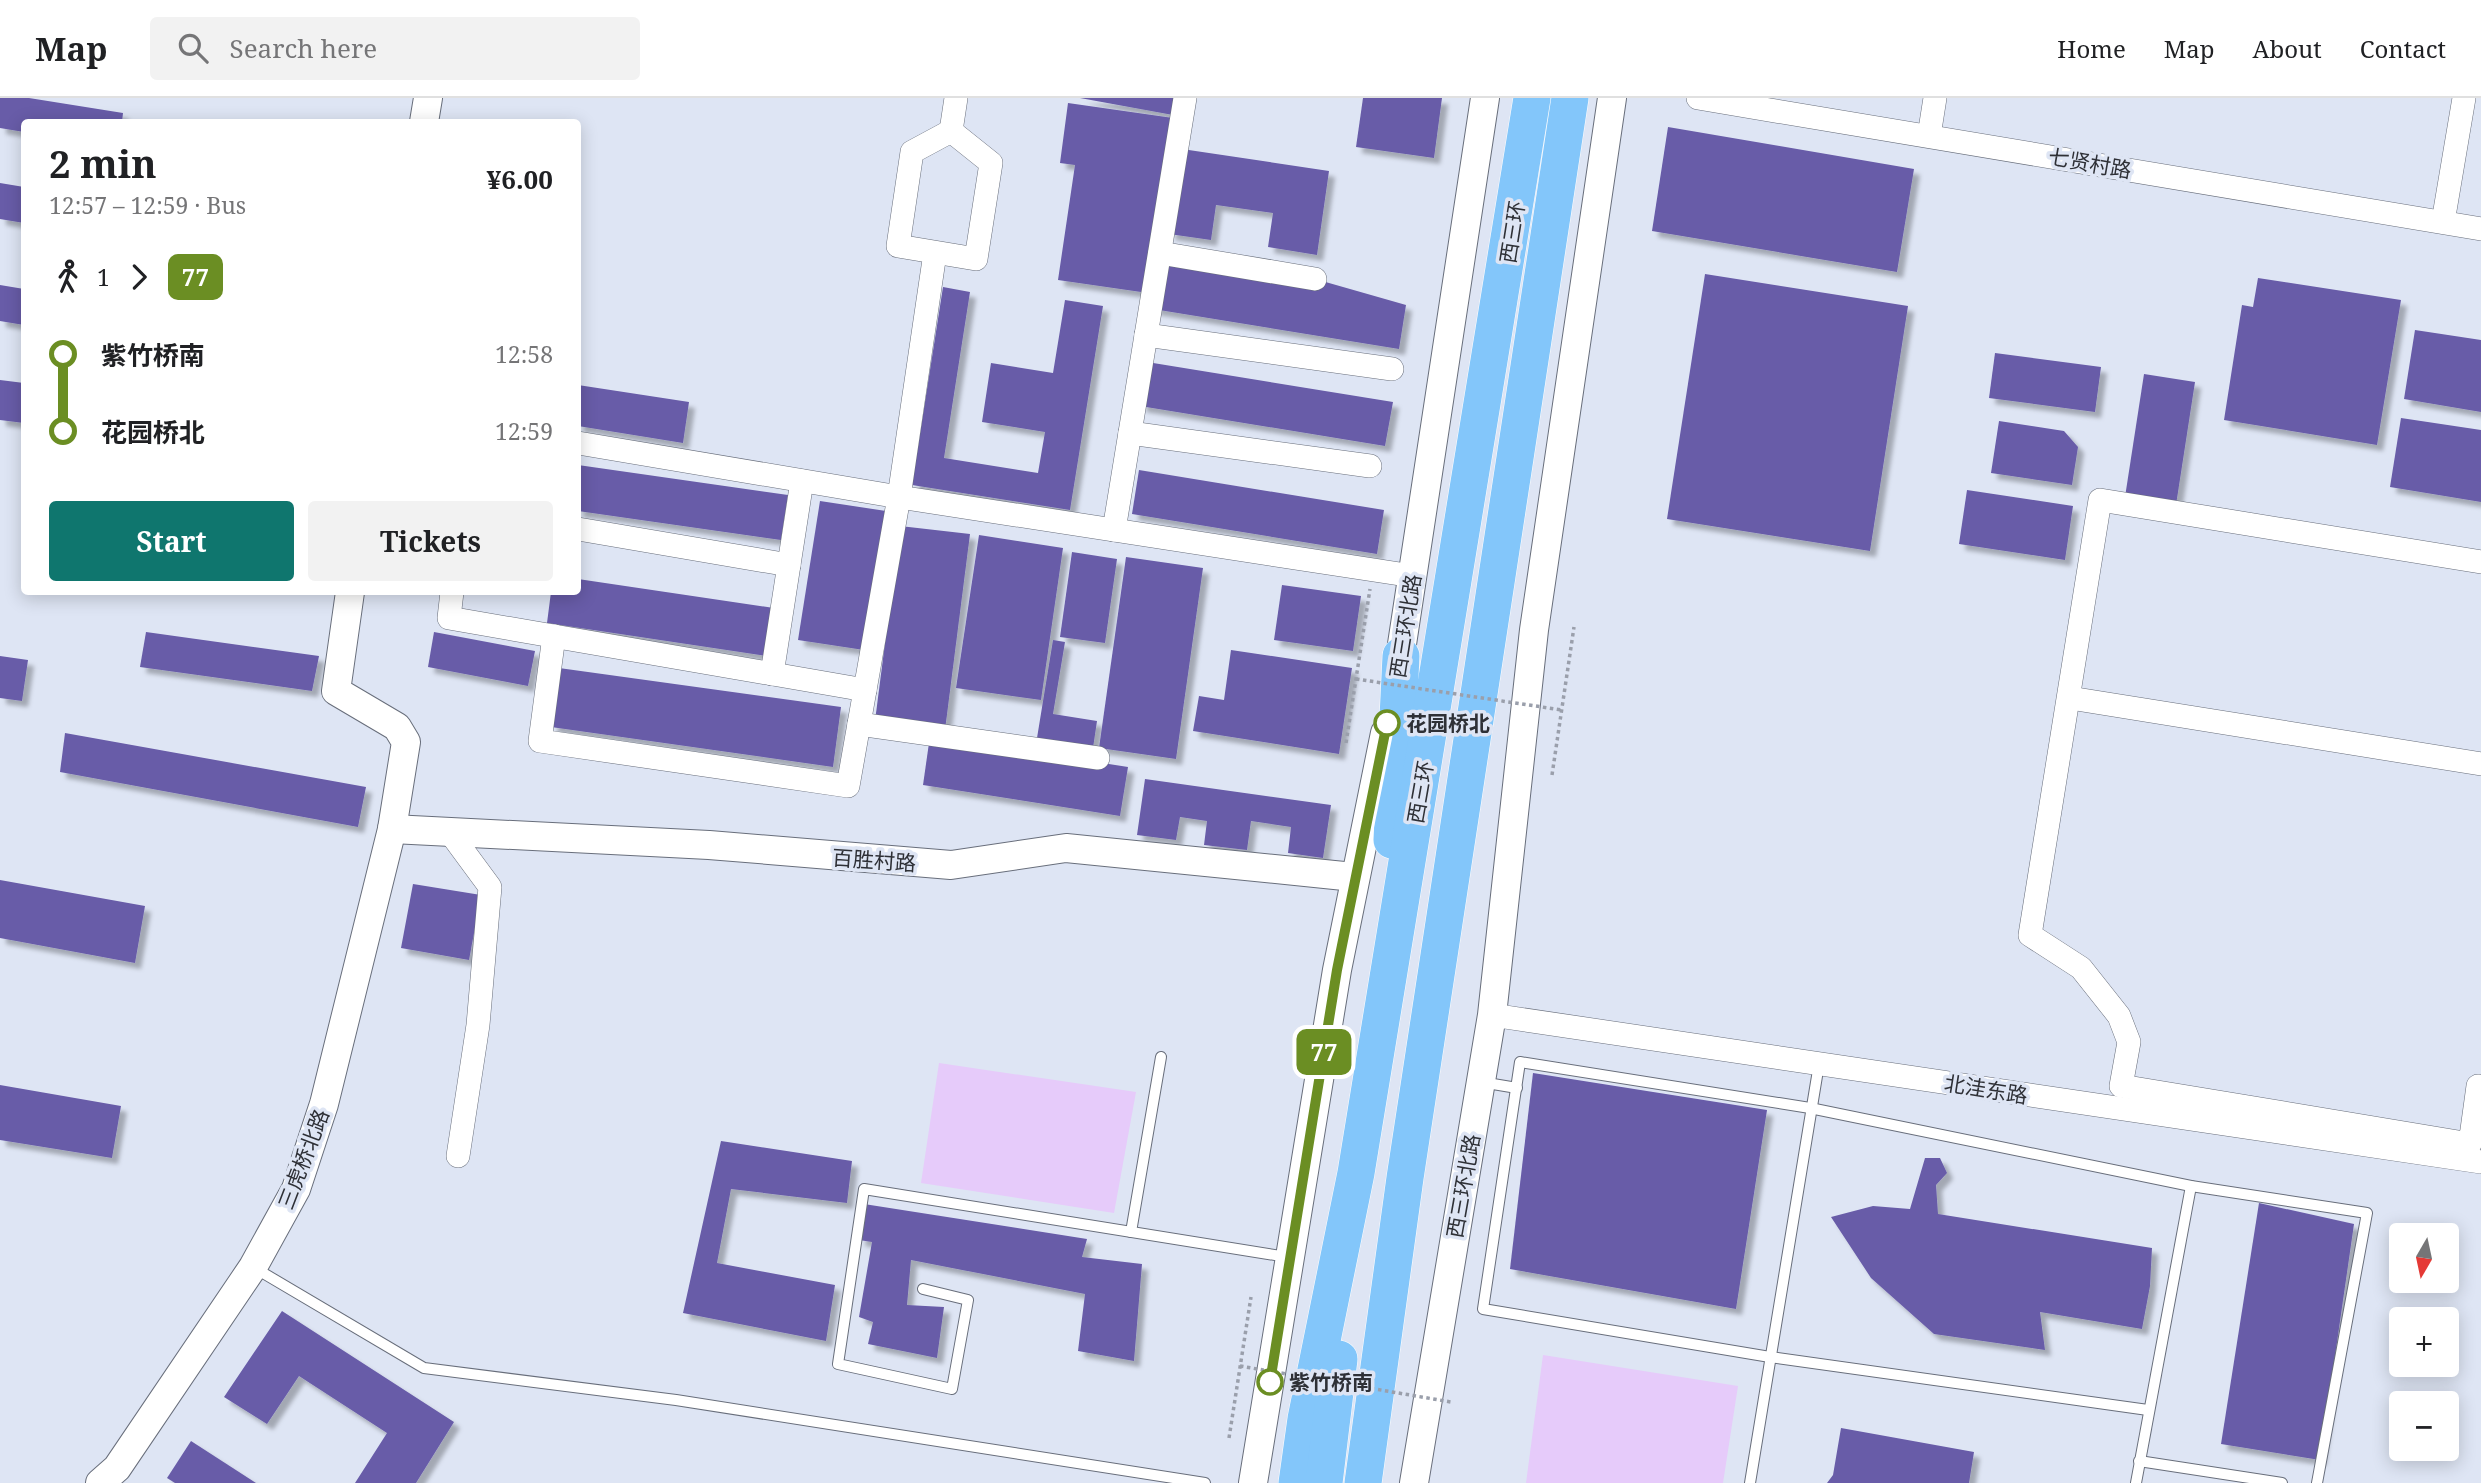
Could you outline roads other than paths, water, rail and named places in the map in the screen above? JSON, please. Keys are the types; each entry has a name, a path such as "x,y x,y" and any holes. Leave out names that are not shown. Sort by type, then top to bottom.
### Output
{"highway":[{"name":"西三环","path":"1297,1483 1306,1419 1356,1173 1532,98"},
{"name":"西三环","path":"1363,1483 1405,1178 1570,98"},
{"path":"1383,1012 1401,656"},
{"path":"1339,1483 1340,1424 1356,1173"},
{"path":"1324,1483 1405,1178"}],"street":[{"path":"424,119 428,98"},
{"path":"951,131 956,98"},
{"path":"1114,530 1185,98"},
{"name":"西三环北路","path":"1253,1483 1354,877 1401,656 1485,98"},
{"name":"西三环北路","path":"1413,1483 1492,1015 1534,629 1612,98"},
{"name":"七贤村路","path":"1698,98 2481,229"},
{"path":"1929,136 1935,98"},
{"path":"2443,222 2465,98"},
{"path":"951,131 991,163 976,259 898,246 912,152 951,131"},
{"path":"554,636 540,741 848,786 899,497 934,253"},
{"path":"1160,253 1315,279"},
{"path":"1146,335 1392,369"},
{"path":"1130,433 1370,466"},
{"path":"581,444 899,497 1413,576"},
{"path":"772,674 802,481"},
{"path":"2481,562 2101,500 2030,935 2081,968 2119,1016 2129,1042 2121,1086 2470,1144 2478,1086 2481,1087"},
{"path":"581,530 789,565"},
{"name":"三虎桥北路","path":"100,1483 117,1468 253,1267 296,1189 324,1104 391,829 406,742 397,727 336,691 350,595"},
{"path":"452,595 449,618 865,690"},
{"path":"2070,698 2481,764"},
{"path":"859,724 1098,758"},
{"name":"百胜村路","path":"391,829 709,845 951,865 1066,848 1354,877"},
{"path":"448,830 491,887 478,1025 458,1156"},
{"name":"北洼东路","path":"1492,1015 2481,1162"}],"lane":[{"path":"1131,1232 1161,1057"},
{"path":"2148,1410 1770,1357 1483,1309 1520,1062 1810,1108 2191,1186 2367,1213 2317,1483"},
{"path":"1749,1483 1819,1064"},
{"path":"1481,1082 1517,1088"},
{"path":"2136,1483 2191,1186"},
{"path":"923,1289 968,1300 952,1389 838,1364 864,1189 1290,1258"},
{"path":"253,1267 424,1368 676,1400 1205,1483"},
{"path":"2139,1461 2283,1483"}],"place":[{"name":"花园桥北","path":"1387,723"},
{"name":"紫竹桥南","path":"1270,1382"}]}
